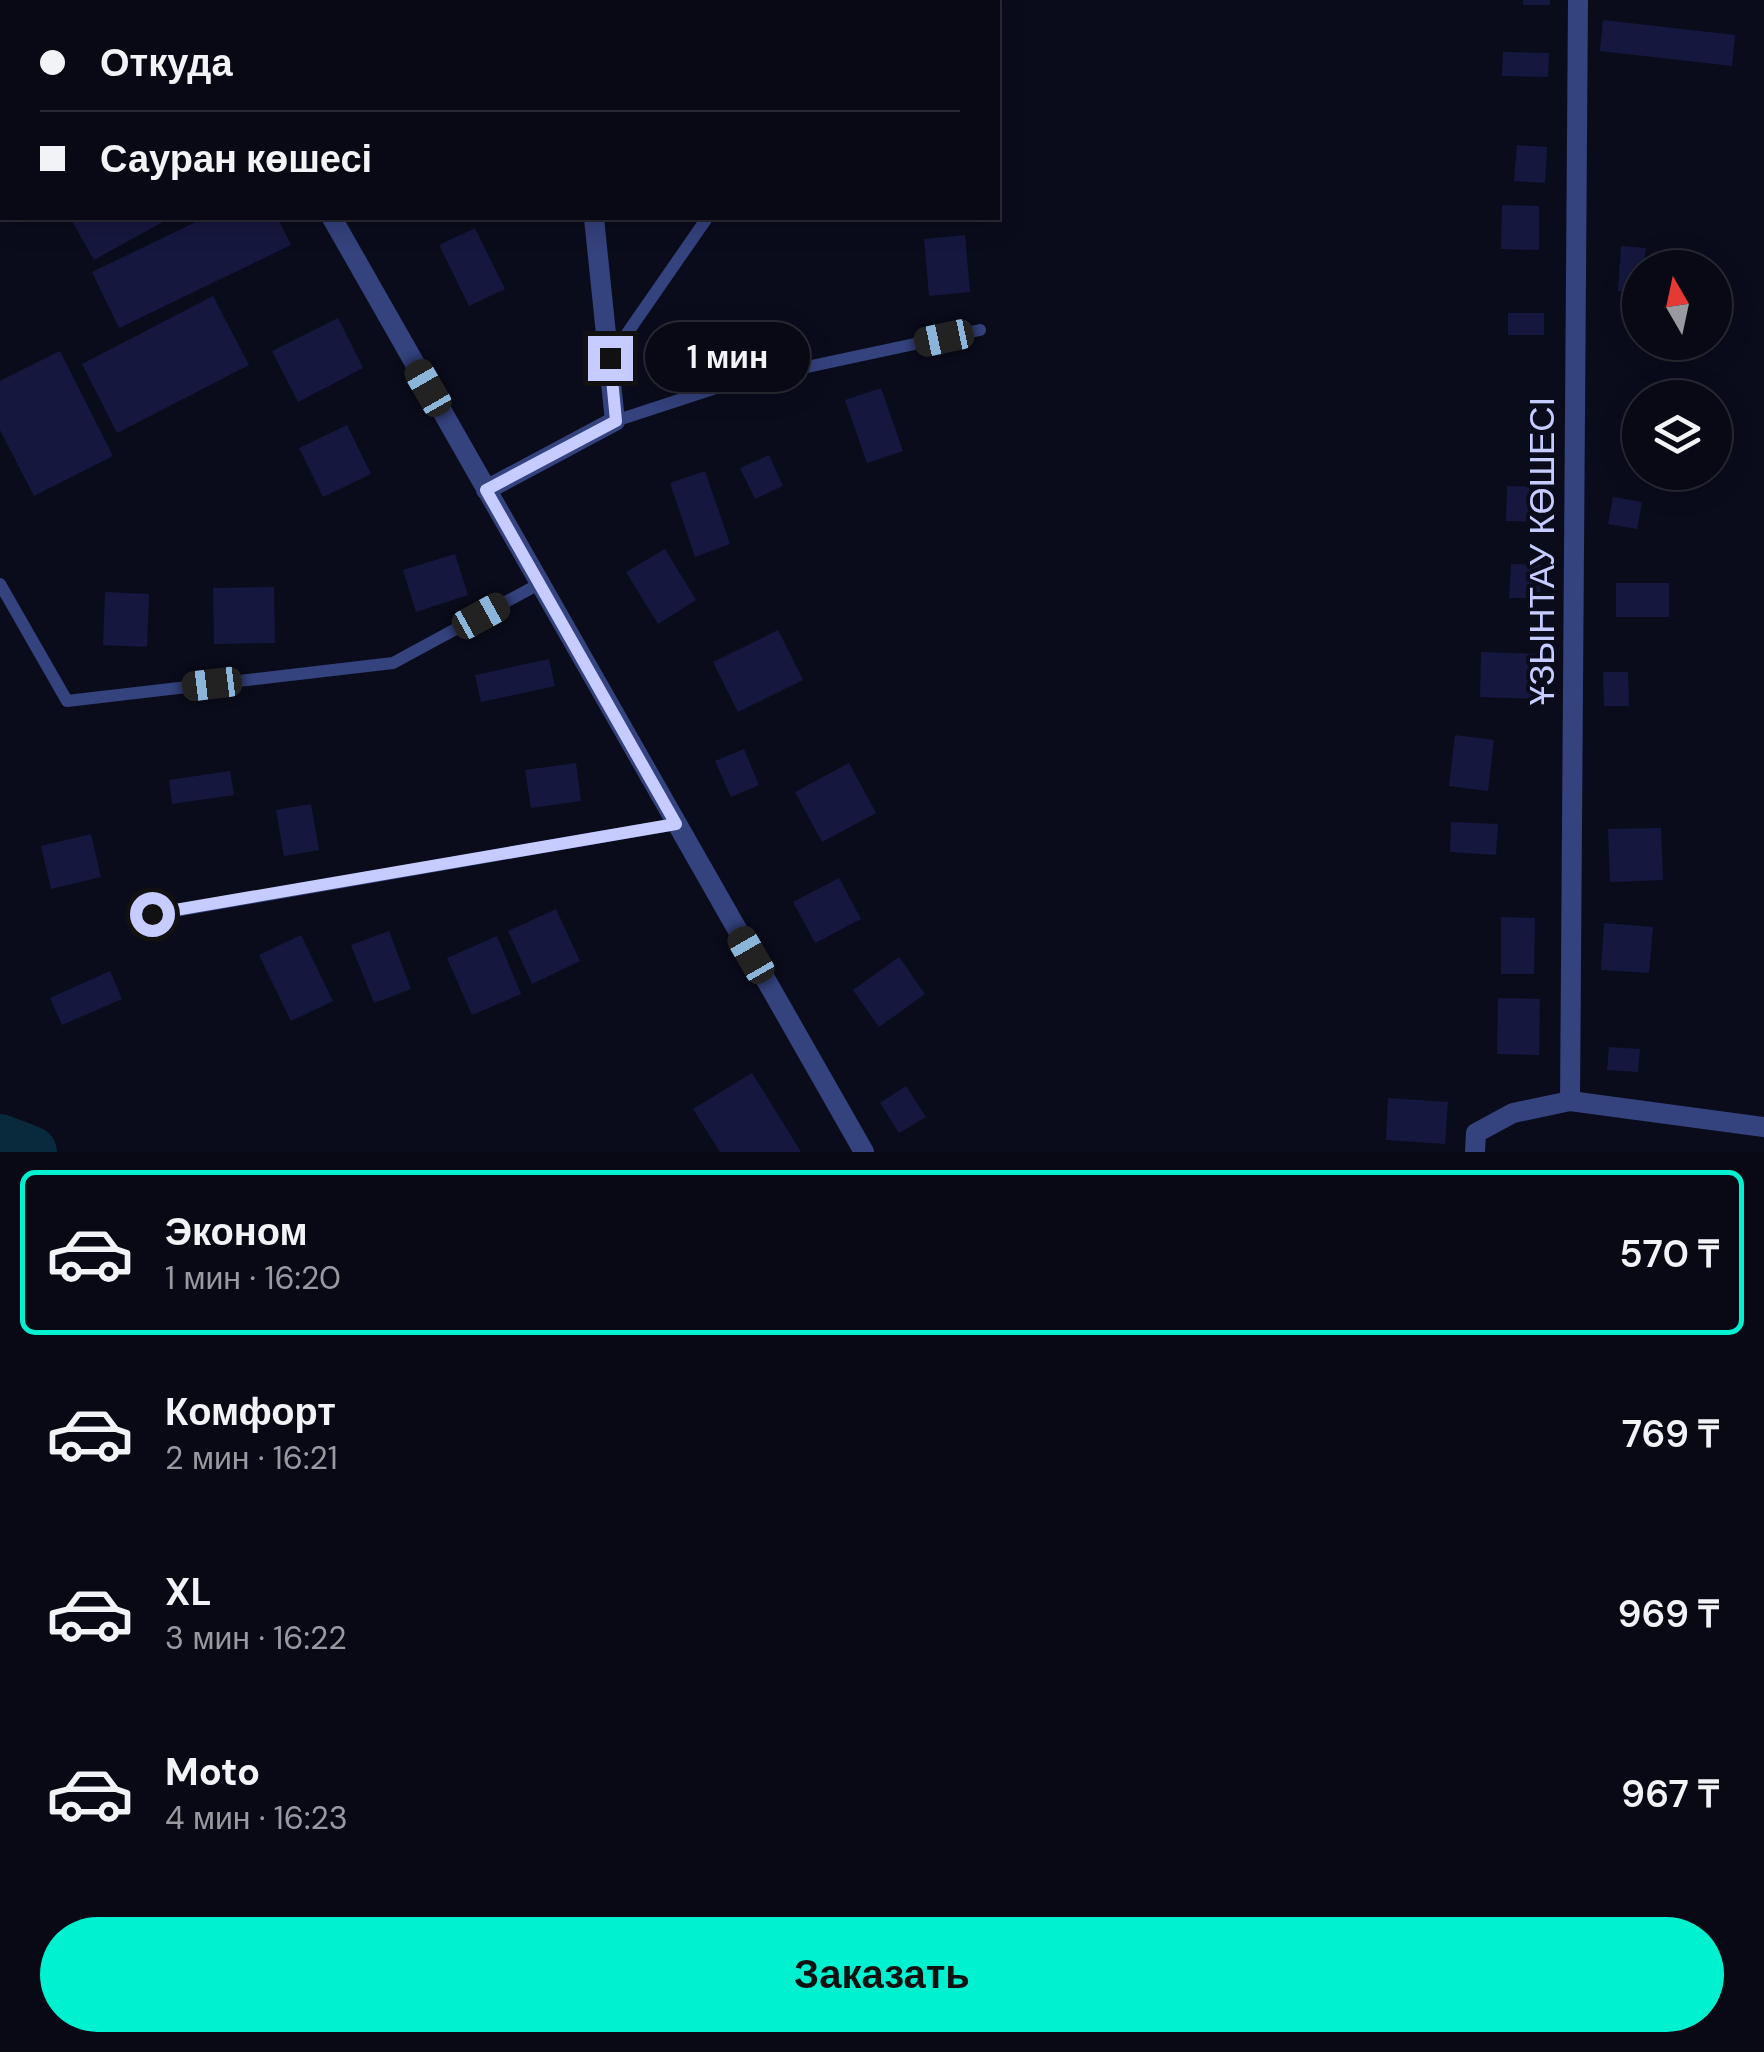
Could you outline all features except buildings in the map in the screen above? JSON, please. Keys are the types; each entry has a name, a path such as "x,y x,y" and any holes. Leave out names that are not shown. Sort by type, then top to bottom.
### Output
{"street":[{"name":"ҰЗЫНТАУ КӨШЕСІ","path":"1570,1102 1578,0"},
{"path":"333,220 864,1152"},
{"path":"486,490 616,421 594,220"},
{"path":"1474,1152 1476,1133 1512,1113 1570,1102 1764,1127"}],"lane":[{"path":"610,358 707,220"},
{"path":"616,421 728,384 980,330"},
{"path":"0,584 67,701 393,663 539,584"},
{"path":"152,914 676,824"}],"waterway":[{"path":"0,1140 31,1152"}],"route":[{"path":"152,914 676,824 486,490 616,421 610,358"}]}
